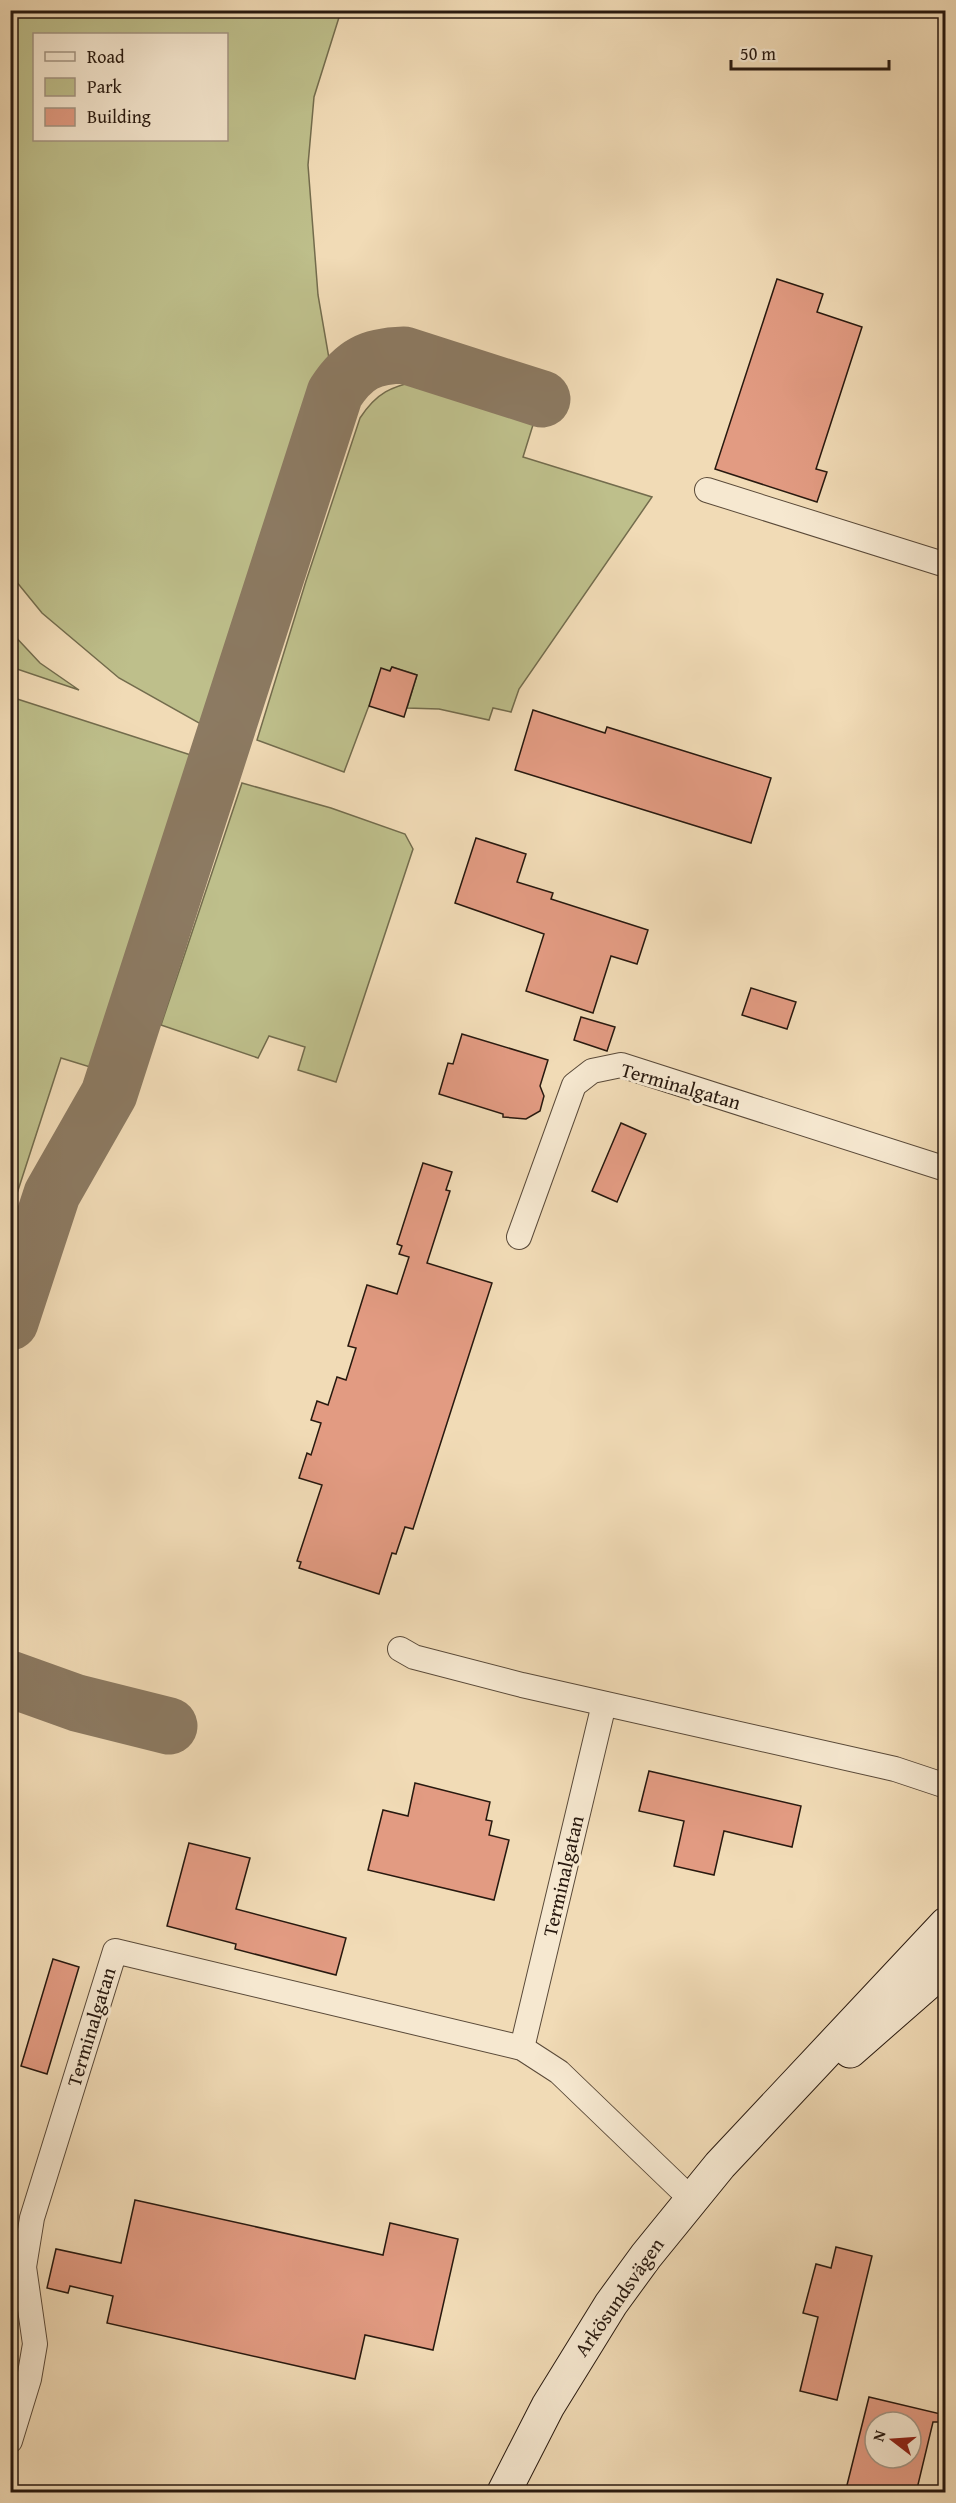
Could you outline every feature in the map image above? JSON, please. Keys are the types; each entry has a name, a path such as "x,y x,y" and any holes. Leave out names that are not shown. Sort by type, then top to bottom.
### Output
{"main road":[{"name":"Arkösundsvägen","path":"504,2493 548,2406 589,2338 639,2266 720,2165 945,1924"},
{"name":"Arkösundsvägen","path":"762,2122 873,2031 945,1967"}],"street":[{"path":"707,490 945,565"},
{"name":"Terminalgatan","path":"519,1237 574,1085 592,1071 621,1065 945,1169"},
{"path":"400,1649 414,1657 604,1704 895,1769 945,1786"},
{"name":"Terminalgatan","path":"522,2048 604,1704"},
{"name":"Terminalgatan","path":"10,2441 29,2379 35,2344 24,2267 30,2227 115,1951 522,2048 558,2072 691,2199"}],"green space":[{"path":"10,11 341,11 314,97 308,165 318,295 335,393 320,389 206,727 119,678 42,613 11,575"},
{"path":"420,380 437,380 537,412 523,457 652,497 519,689 511,712 493,708 489,720 439,709 407,708 417,675 392,667 368,708 344,772 257,740 360,418 379,396 401,385"},
{"path":"11,632 40,663 79,690 11,667"},
{"path":"11,697 197,757 95,1064 90,1067 61,1058 11,1212"},
{"path":"242,783 331,808 405,834 413,849 336,1082 298,1070 305,1047 269,1036 258,1058 161,1025"}],"building":[{"path":"777,279 823,294 817,312 862,327 816,469 827,472 817,502 715,469"},
{"path":"392,667 417,675 404,717 369,706 381,668 390,671"},
{"path":"533,710 605,733 607,727 771,778 751,843 515,770"},
{"path":"476,838 526,854 517,882 553,893 551,899 648,930 637,964 611,956 593,1013 526,991 544,934 455,903"},
{"path":"751,988 796,1002 787,1029 742,1015"},
{"path":"581,1017 615,1027 607,1051 574,1040"},
{"path":"462,1034 548,1060 540,1086 544,1096 540,1111 526,1119 503,1117 503,1114 439,1094 448,1063 453,1064"},
{"path":"621,1123 646,1134 617,1202 592,1191"},
{"path":"423,1163 452,1172 446,1190 450,1191 427,1263 492,1283 413,1529 405,1527 396,1554 392,1553 379,1594 299,1568 301,1562 297,1561 322,1485 299,1478 307,1453 311,1455 321,1423 311,1420 317,1401 328,1405 337,1377 346,1380 356,1348 348,1346 367,1285 397,1294 409,1257 399,1254 402,1246 397,1244"},
{"path":"649,1771 801,1806 792,1847 724,1831 714,1875 674,1866 684,1821 639,1811"},
{"path":"415,1783 490,1802 486,1820 492,1821 489,1835 509,1840 494,1900 368,1870 383,1810 408,1816"},
{"path":"189,1843 250,1858 236,1909 346,1938 336,1975 235,1949 236,1944 167,1926"},
{"path":"53,1959 79,1967 47,2074 21,2066"},
{"path":"135,2200 383,2255 390,2223 458,2239 433,2350 365,2335 355,2379 107,2323 113,2296 70,2286 68,2293 47,2288 56,2249 121,2263"},
{"path":"836,2247 872,2256 837,2400 800,2391 818,2317 803,2313 816,2264 831,2268"},
{"path":"869,2397 945,2415 945,2422 933,2422 923,2464 923,2410 866,2410"},
{"path":"863,2421 863,2470 922,2470 916,2493 860,2493 846,2489"}],"taxiway":[{"path":"10,1322 52,1194 109,1094 335,393 356,368 382,357 404,355 542,399"},
{"path":"10,1679 77,1703 169,1726"}]}
